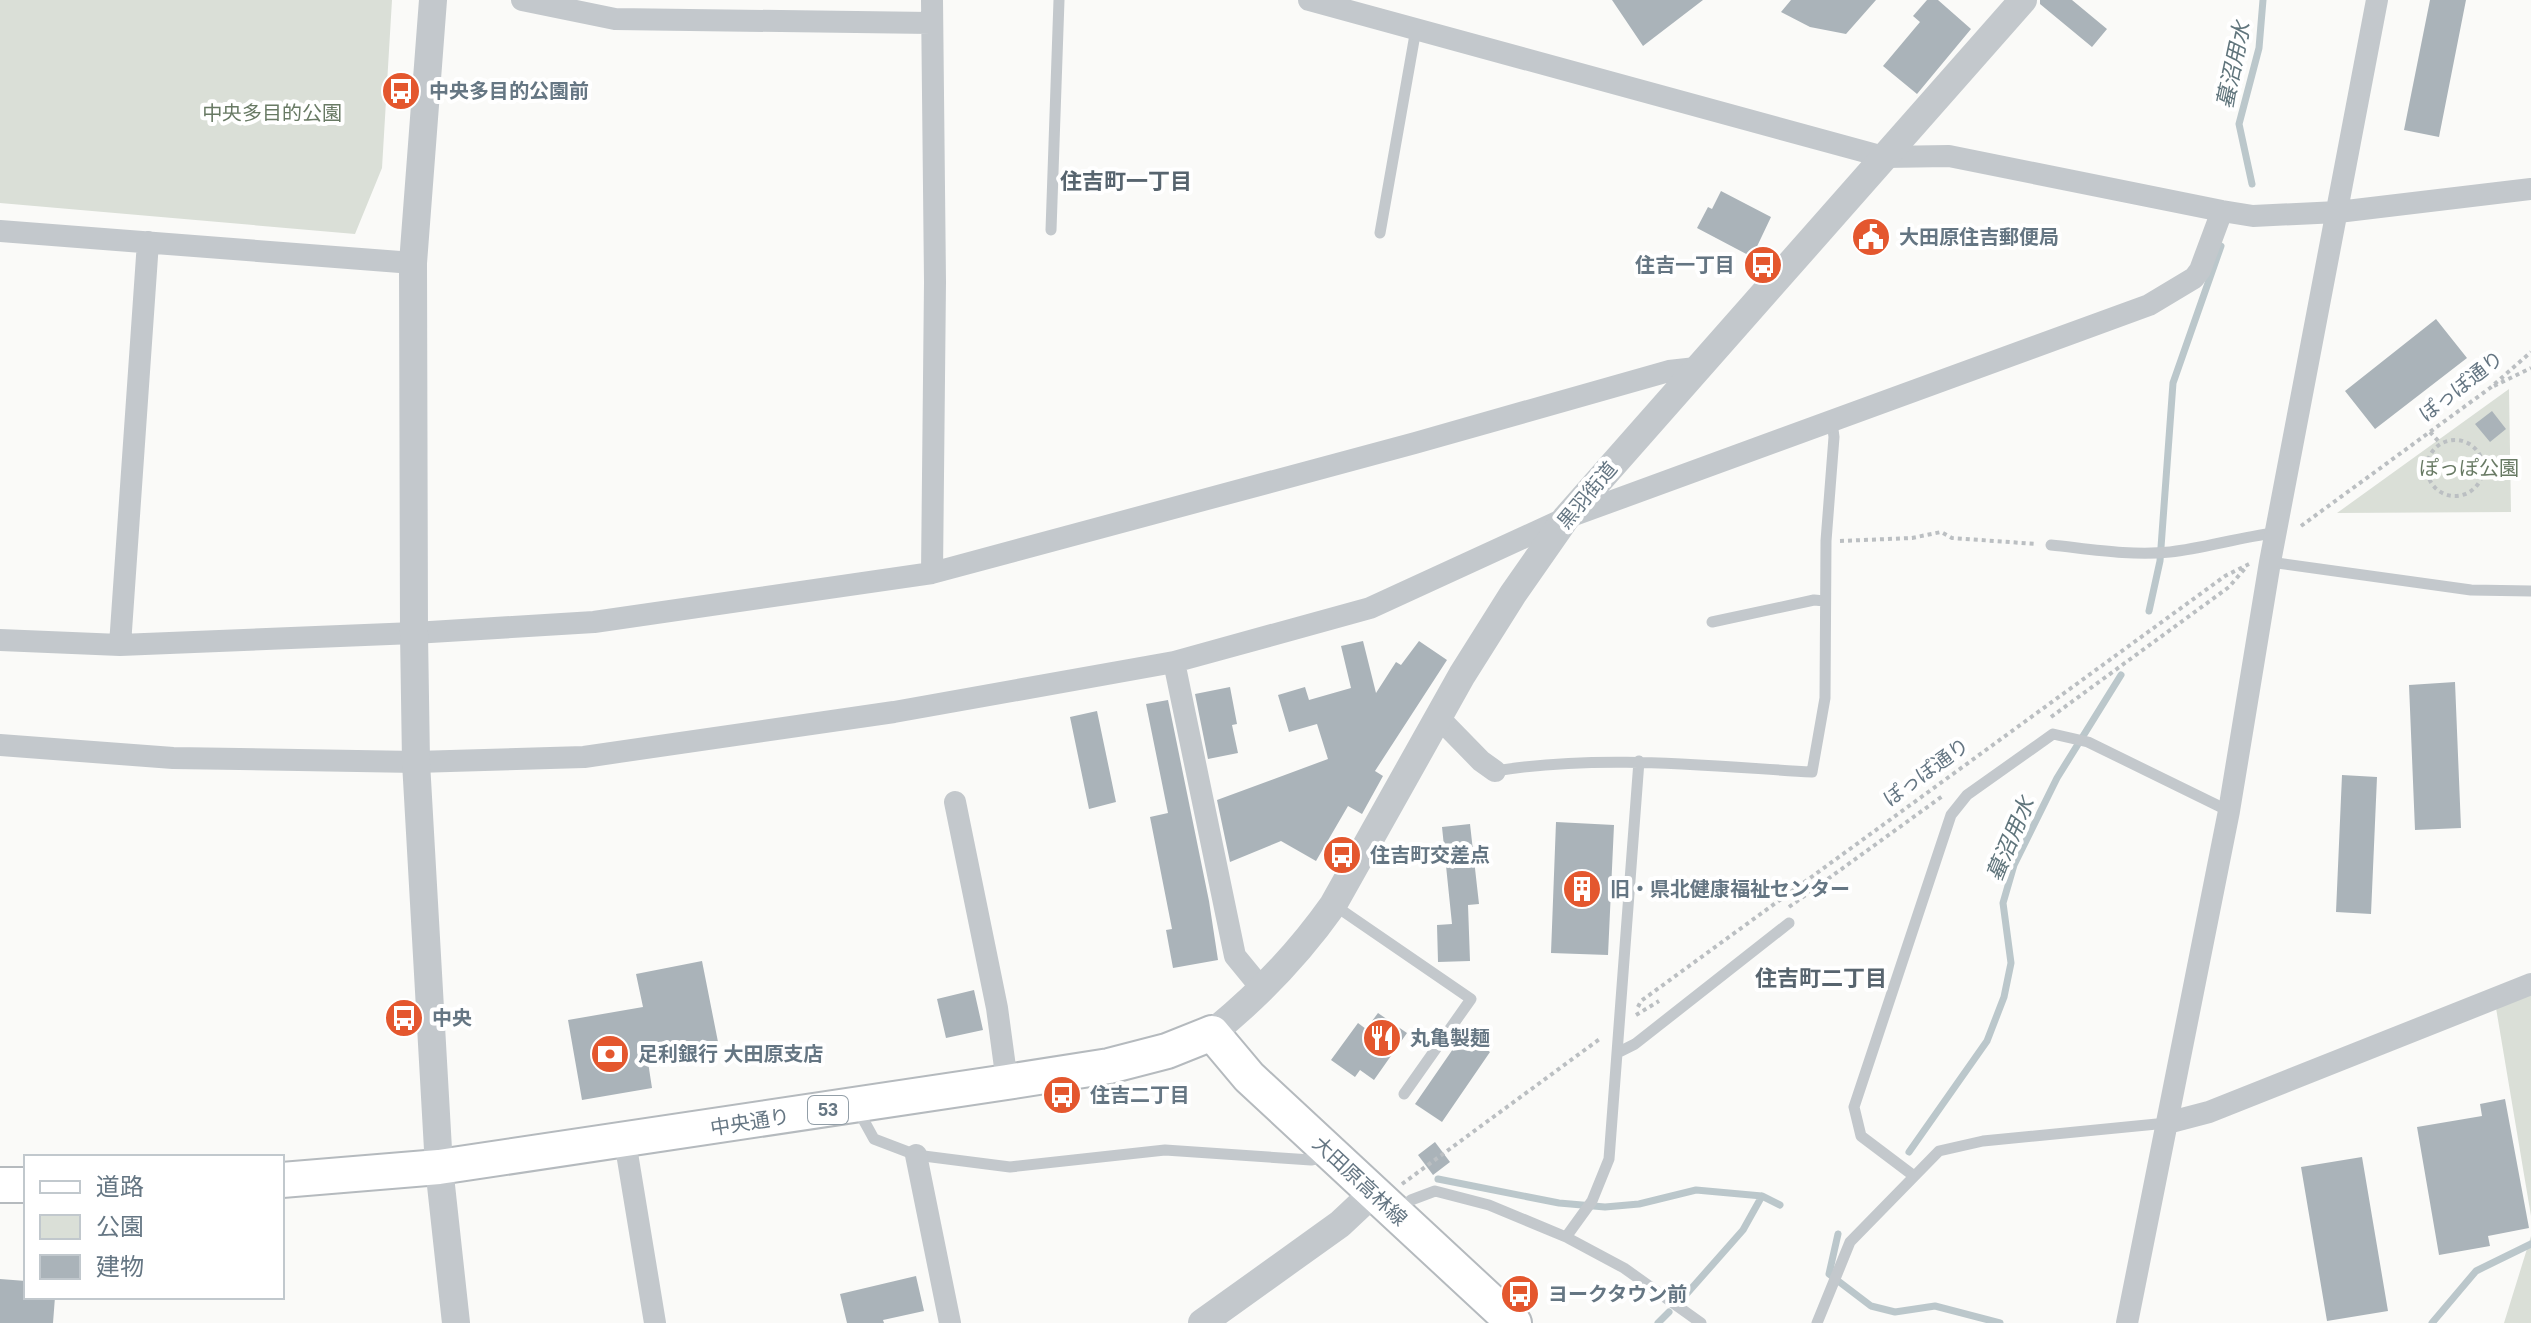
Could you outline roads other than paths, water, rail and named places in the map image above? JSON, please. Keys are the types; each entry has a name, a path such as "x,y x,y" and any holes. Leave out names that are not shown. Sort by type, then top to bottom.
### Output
{"main road":[{"name":"中央通り","path":"284,1180 439,1167 1109,1066 1167,1051 1212,1033"},
{"name":"大田原高林線","path":"1212,1033 1244,1072 1334,1156 1388,1198 1514,1323"},
{"path":"0,1185 24,1185"}],"street":[{"path":"433,0 413,263 416,762 439,1167 456,1323"},
{"path":"522,0 615,19 931,23"},
{"path":"932,0 935,282 932,573"},
{"path":"1309,0 1884,157 1949,156 2253,216 2338,212 2531,189"},
{"name":"黒羽街道","path":"1212,1033 1262,989 1312,935 1333,905 1438,717 1513,594 1566,518 2023,0"},
{"path":"2127,1323 2229,811 2260,563 2285,532 2377,0"},
{"path":"0,745 173,758 416,762 584,757 894,712 1174,662 1370,608 1566,518 2149,305 2194,278 2200,270 2222,211"},
{"path":"0,231 413,263"},
{"path":"120,645 148,242"},
{"path":"0,640 120,645 594,622 932,573 1669,371 1696,368"},
{"path":"1174,662 1235,956 1262,989"},
{"path":"1438,717 1495,771"},
{"path":"955,802 997,1008 1007,1082"},
{"path":"2167,1123 2209,1112 2531,984"},
{"path":"625,1141 655,1323"},
{"path":"916,1155 950,1323"},
{"path":"1202,1323 1340,1224 1388,1198"}],"lane":[{"path":"1051,230 1059,0"},
{"path":"1380,233 1416,29"},
{"path":"1495,771 1522,766 1639,761 1812,772 1825,698 1826,541 1834,437 1832,422"},
{"path":"2051,545 2145,553 2173,552 2241,537 2285,532"},
{"path":"2260,563 2471,590 2531,591"},
{"path":"1712,622 1814,600 1825,601"},
{"path":"1914,1176 1861,1136 1854,1107 1951,815 1967,795 2053,734 2088,742 2229,811"},
{"path":"1566,1237 1592,1201 1609,1159 1639,761"},
{"path":"1333,905 1471,999 1404,1094"},
{"path":"1617,1053 1635,1044 1789,923"},
{"path":"856,1106 874,1139 916,1155 1010,1167 1165,1150 1311,1160 1334,1156"},
{"path":"1817,1323 1850,1242 1939,1151 1983,1141 2167,1123"},
{"path":"1388,1198 1411,1200 1435,1191 1489,1205 1566,1237 1624,1268 1701,1323"}],"waterway":[{"name":"蟇沼用水","path":"2252,184 2239,124 2259,48 2263,0"},
{"name":"蟇沼用水","path":"2149,611 2160,561 2173,383 2221,246"},
{"name":"蟇沼用水","path":"1909,1152 1987,1041 2004,997 2011,963 2003,903 2014,865 2057,778 2121,675"},
{"path":"1438,1179 1559,1203 1605,1207 1639,1204 1696,1190 1762,1196 1780,1205"},
{"path":"1683,1298 1743,1230 1762,1196"},
{"path":"1838,1234 1829,1274 1871,1306 1895,1312 1935,1306 2000,1323"},
{"path":"2432,1323 2476,1271 2531,1244"},
{"path":"1658,1323 1669,1312"}],"place":[{"name":"中央多目的公園前","path":"401,91"},
{"name":"大田原住吉郵便局","path":"1871,237"},
{"name":"住吉一丁目","path":"1763,265"},
{"name":"住吉町交差点","path":"1342,855"},
{"name":"旧・県北健康福祉センター","path":"1582,889"},
{"name":"中央","path":"404,1018"},
{"name":"丸亀製麺","path":"1382,1038"},
{"name":"足利銀行 大田原支店","path":"610,1054"},
{"name":"住吉二丁目","path":"1062,1095"},
{"name":"ヨークタウン前","path":"1520,1294"}],"district":[{"name":"住吉町一丁目","path":"1126,181"},
{"name":"住吉町二丁目","path":"1821,978"}],"park label":[{"name":"中央多目的公園","path":"272,113"},
{"name":"ぽっぽ公園","path":"2469,468"}]}
